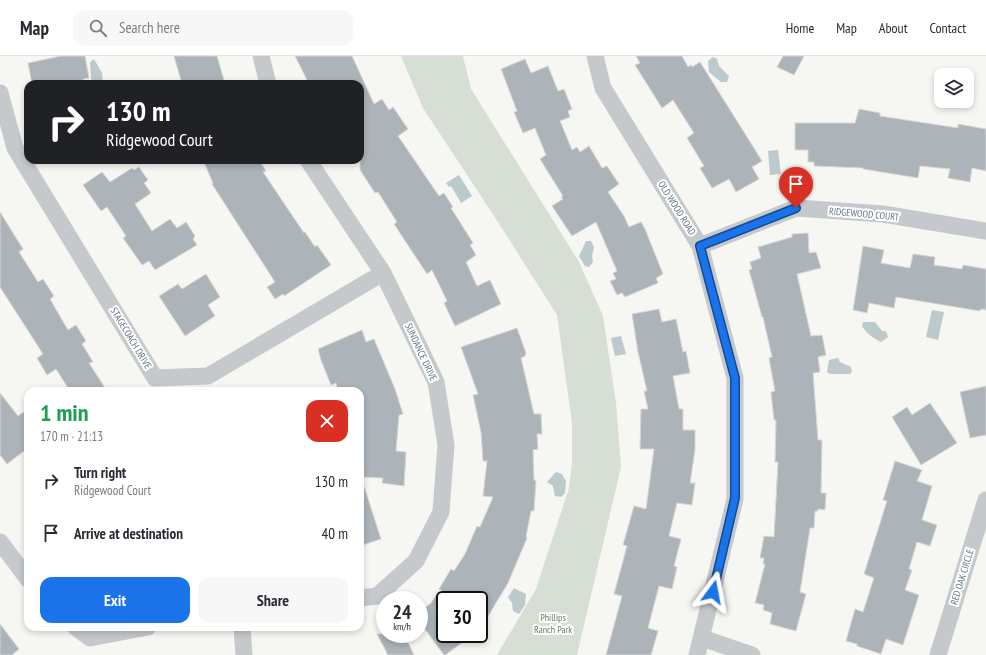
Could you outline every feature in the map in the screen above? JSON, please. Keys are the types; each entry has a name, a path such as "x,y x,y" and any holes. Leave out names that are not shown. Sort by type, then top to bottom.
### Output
{"street":[{"path":"261,56 267,80"},
{"name":"OLD WOOD ROAD","path":"595,56 603,88 700,246 735,378 735,498 697,655"},
{"name":"STAGECOACH DRIVE","path":"0,93 15,148 24,163"},
{"name":"STAGECOACH DRIVE","path":"25,164 155,378 208,376 383,273"},
{"name":"SUNDANCE DRIVE","path":"311,164 383,273 436,382 446,445 441,512 416,561 377,596 364,598"},
{"name":"RIDGEWOOD COURT","path":"700,246 796,208 883,214 986,231"},
{"name":"RED OAK CIRCLE","path":"938,655 986,500"},
{"path":"0,542 24,574"},
{"path":"80,631 90,638 127,631"},
{"path":"242,631 244,655"},
{"path":"702,638 752,655"}],"green space":[{"name":"Phillips Ranch Park","path":"401,56 463,56 471,89 579,262 603,316 616,403 621,467 577,655 497,655 536,589 569,488 572,463 572,423 557,315 423,108"}],"shaded area":[{"path":"713,57 717,59 719,66 729,76 727,82 721,82 709,72 708,61"},
{"path":"94,59 102,73 103,80 91,79 90,62"},
{"path":"778,150 781,174 770,175 768,151"},
{"path":"459,175 472,196 461,203 451,186 449,187 446,183"},
{"path":"586,241 591,241 594,247 592,256 593,262 589,267 585,266 579,256"},
{"path":"932,310 944,312 938,340 926,337"},
{"path":"863,322 875,322 882,331 886,331 888,337 881,342 876,339 867,333 863,328"},
{"path":"621,336 626,354 615,356 611,338"},
{"path":"838,358 840,362 851,367 852,372 850,374 830,374 827,372 829,360"},
{"path":"556,472 562,474 566,481 565,493 561,497 555,496 553,486 547,482"},
{"path":"514,588 526,594 525,605 519,614 513,611 512,603 508,597"}],"building":[{"path":"61,56 85,56 89,78 83,80 31,80 28,63"},
{"path":"174,56 217,56 224,80 181,80"},
{"path":"295,56 352,56 363,80 307,80"},
{"path":"636,56 682,56 688,67 691,65 692,67 700,62 762,161 752,167 759,179 736,192 729,179 712,188 700,168 704,166 687,138 694,133 673,100 662,108 635,65 640,63"},
{"path":"783,56 804,56 794,75 777,67"},
{"path":"525,59 531,73 548,66 558,91 564,89 572,109 568,111 570,117 560,121 572,150 577,147 580,152 589,146 602,168 607,166 619,184 608,192 624,216 629,227 641,222 645,229 663,274 656,278 658,283 625,297 622,293 617,295 610,281 616,279 613,273 617,271 596,222 572,236 552,206 563,199 561,197 563,196 540,159 546,155 535,128 523,133 514,112 517,111 501,69"},
{"path":"364,82 374,104 382,99 389,110 393,107 408,129 398,136 439,196 444,193 453,207 451,208 473,243 470,245 476,255 466,262 477,286 490,280 501,304 455,326 444,303 447,301 432,270 427,274 394,224 397,222 378,192 375,193 360,170 360,164 364,164"},
{"path":"859,109 880,113 880,116 958,128 958,124 986,129 986,171 972,168 970,182 948,178 950,169 920,166 918,178 863,168 814,166 814,162 808,162 808,150 795,150 795,123 855,123"},
{"path":"205,164 262,164 266,171 263,172 304,233 305,232 315,247 317,245 331,265 284,296 283,294 275,299 267,287 275,282 212,184 213,183"},
{"path":"139,167 148,180 144,183 151,193 135,204 152,231 170,219 177,228 186,222 195,236 193,239 197,245 155,270 149,261 142,265 123,238 126,236 107,207 101,211 83,185 102,172 110,182 132,168 134,170"},
{"path":"0,212 23,249 19,252 38,282 43,279 54,296 50,299 68,330 76,325 86,341 82,344 93,362 89,363 104,387 67,387 56,369 47,375 37,358 43,354 0,287"},
{"path":"808,233 809,253 816,252 821,268 797,274 811,336 822,335 826,355 818,357 820,372 813,373 818,440 822,440 821,493 826,493 825,510 818,509 818,511 815,511 814,528 810,528 800,592 806,594 796,631 770,624 772,613 763,610 764,605 755,603 765,564 763,564 764,558 760,558 764,536 774,537 778,462 775,462 776,420 774,420 771,392 775,391 769,358 772,357 763,317 749,270 752,269 750,262 761,258 758,247 792,237 792,234"},
{"path":"863,246 884,250 881,263 910,268 913,254 935,257 934,265 962,269 963,265 986,269 986,310 981,309 980,311 896,297 894,308 869,303 867,313 853,310"},
{"path":"206,274 220,297 208,305 215,316 185,336 159,296 178,284 182,289"},
{"path":"659,309 662,322 676,319 683,352 686,351 690,373 673,376 679,409 683,409 683,430 695,430 695,450 690,483 695,483 692,505 677,503 669,536 681,539 674,566 677,567 672,589 659,586 648,628 658,631 651,655 606,655 622,596 614,594 627,546 623,545 634,506 646,509 654,449 640,449 641,409 648,409 644,391 647,391 638,352 632,314"},
{"path":"517,328 526,353 525,356 521,358 534,414 541,414 542,434 537,434 538,449 533,450 534,480 536,481 534,511 531,511 527,538 508,583 488,616 488,591 442,591 439,589 451,569 454,571 465,554 477,526 480,527 493,497 483,496 487,461 483,461 481,432 473,395 478,394 461,347"},
{"path":"362,330 366,342 374,339 395,389 403,414 399,415 396,451 406,452 404,486 382,483 383,478 364,477 364,387 337,387 336,383 331,385 318,349"},
{"path":"986,386 986,435 970,438 960,392"},
{"path":"0,393 18,416 24,412 24,451 7,464 0,455"},
{"path":"930,403 957,443 921,465 892,417 907,407 912,415"},
{"path":"895,461 922,470 917,481 932,486 922,520 937,525 930,546 917,542 909,569 912,570 905,590 919,595 903,645 886,639 881,654 846,641 855,609 863,612 874,578 864,574 887,501 883,500"},
{"path":"364,486 381,539 364,545"},
{"path":"436,596 436,643 462,643 445,655 428,633 428,605"},
{"path":"0,624 19,649 12,655 0,655"},
{"path":"382,643 408,643 414,655 388,655"}],"route":[{"path":"713,592 735,498 735,378 700,246 796,208"}]}
